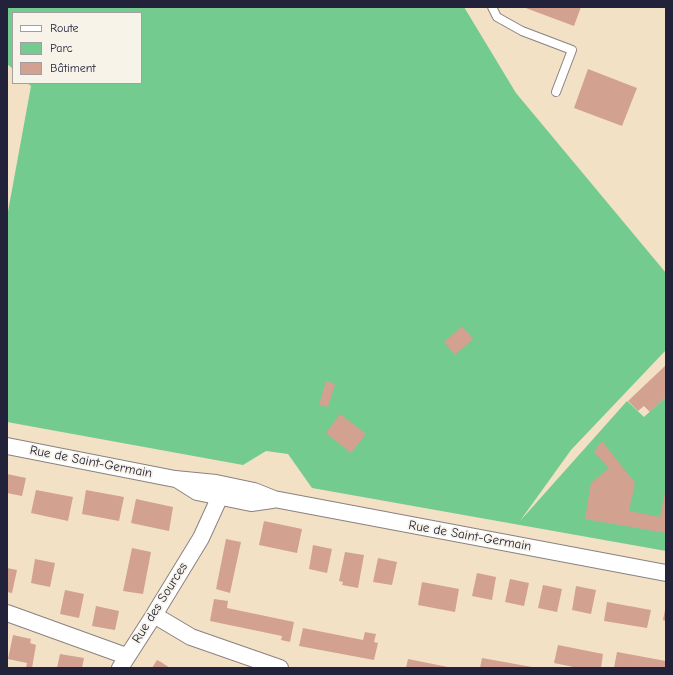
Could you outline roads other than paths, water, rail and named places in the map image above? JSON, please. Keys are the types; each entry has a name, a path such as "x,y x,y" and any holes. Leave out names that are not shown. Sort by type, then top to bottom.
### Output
{"street":[{"name":"Rue de Saint-Germain","path":"7,446 175,479 197,492 215,489 254,491 274,499 666,572"},
{"name":"Rue des Sources","path":"123,662 154,615 201,538 217,503 215,489"},
{"path":"7,613 123,662"},
{"path":"154,615 191,637 280,668"}],"lane":[{"path":"492,7 498,17 522,31 572,50 556,92"}]}
